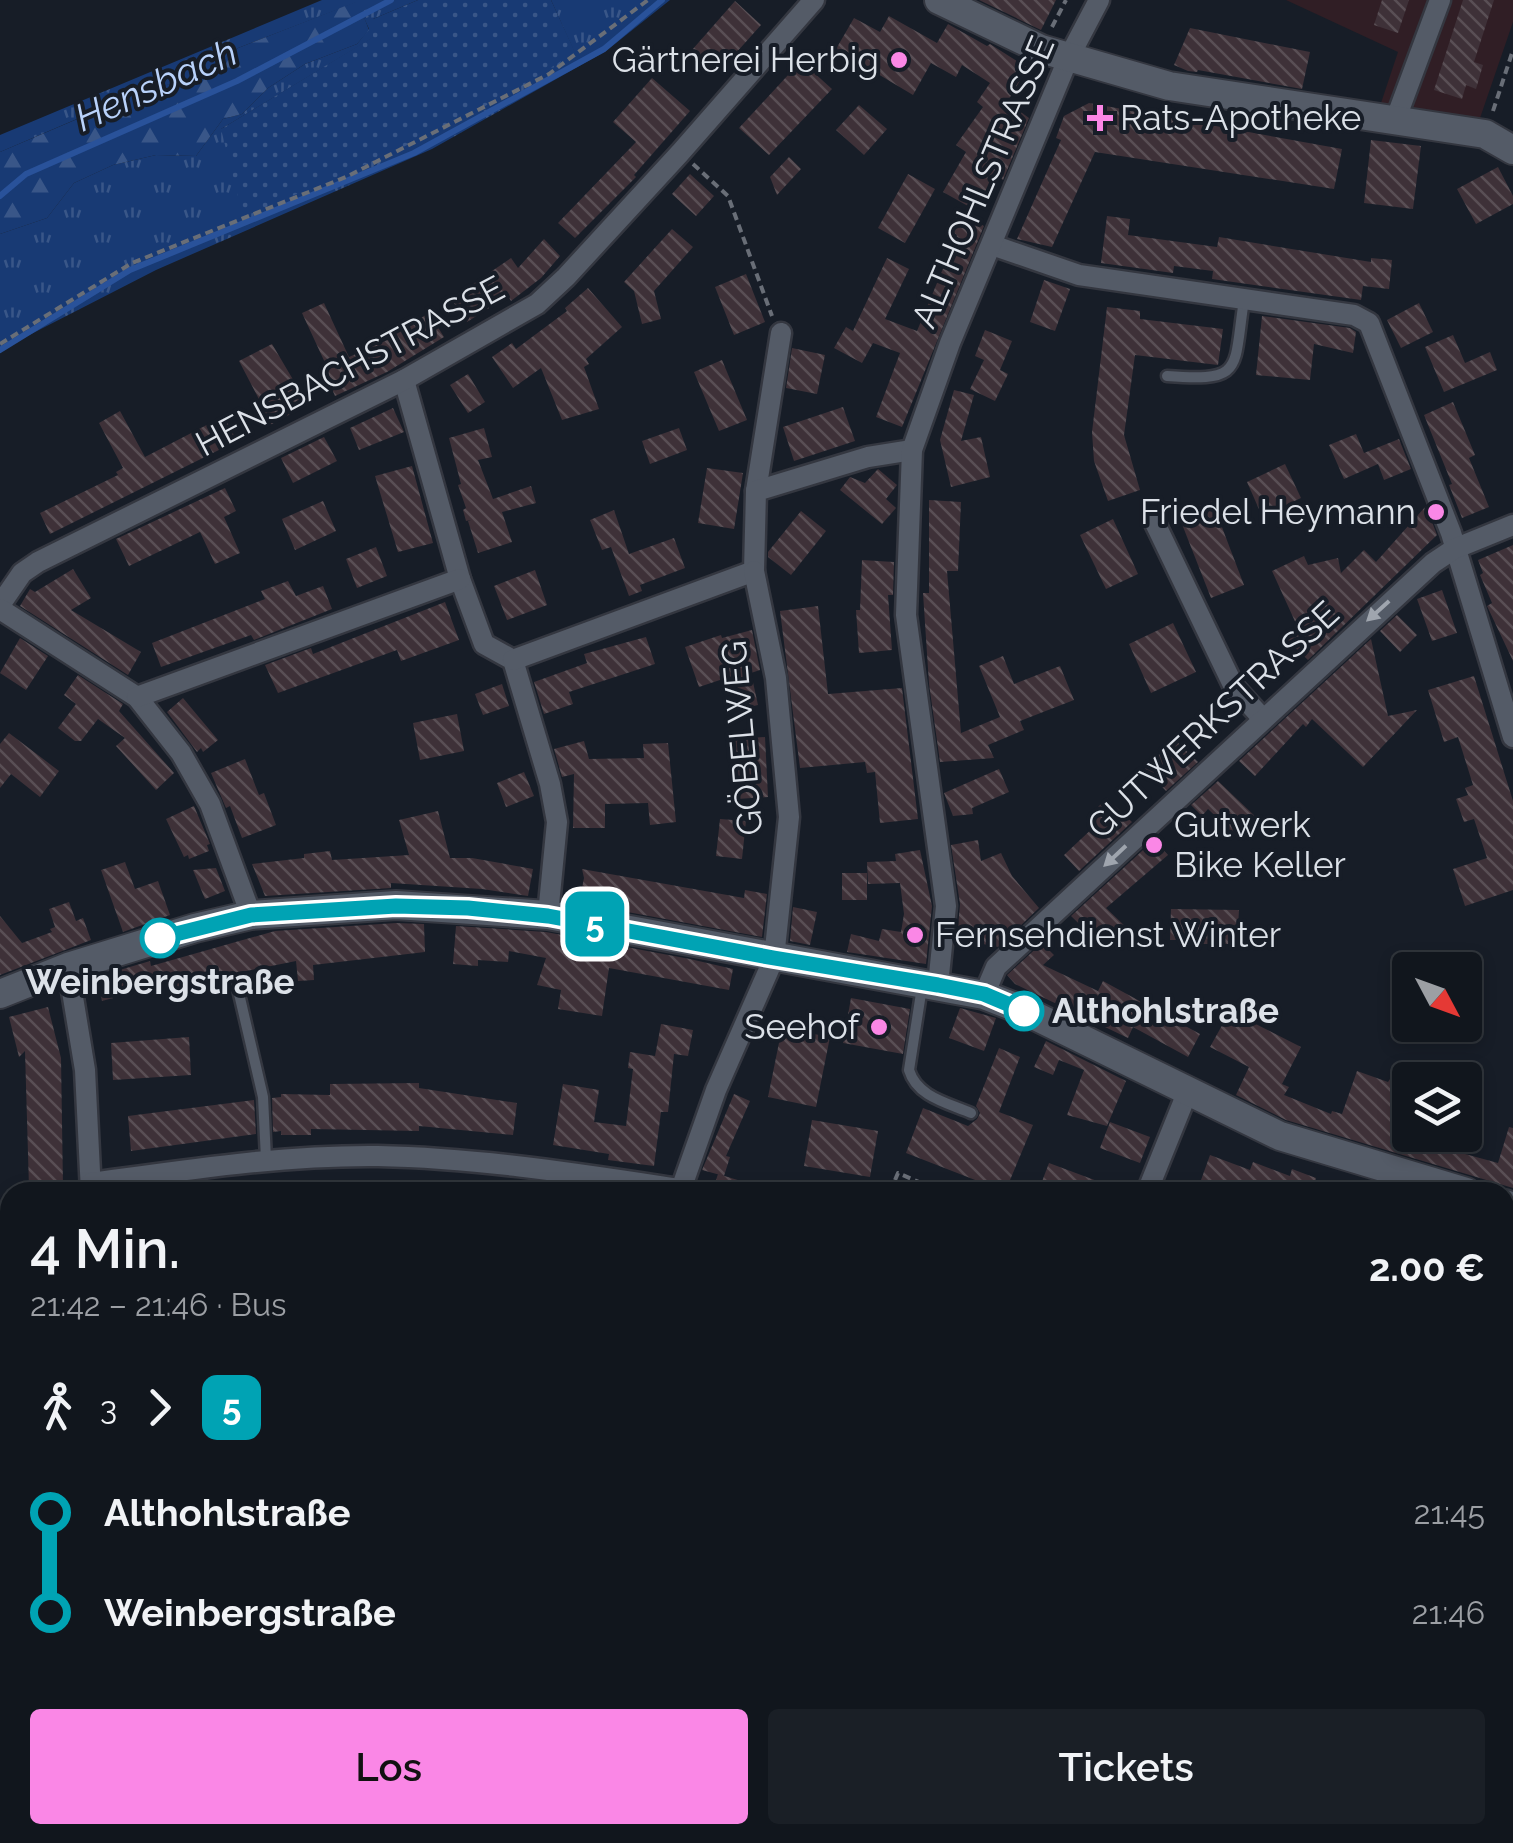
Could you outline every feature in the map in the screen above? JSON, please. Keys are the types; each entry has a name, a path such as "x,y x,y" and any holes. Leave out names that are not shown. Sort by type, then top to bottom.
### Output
{"street":[{"name":"HENSBACHSTRASSE","path":"0,607 22,573 38,562 404,380 536,304 566,277 680,153 814,0"},
{"path":"940,0 1041,49 1169,86 1486,134 1513,150"},
{"name":"ALTHOHLSTRASSE","path":"952,988 946,906 906,615 912,450 950,343 1068,59 1099,0"},
{"path":"1395,121 1440,0"},
{"path":"992,245 1079,275 1354,315 1368,322 1451,534 1513,737"},
{"name":"GÖBELWEG","path":"683,1182 716,1090 774,958 789,817 776,678 754,571 756,490 781,333"},
{"path":"404,380 460,579 484,644 513,660 550,784 556,822 548,916"},
{"path":"756,490 868,457 912,450"},
{"path":"1153,519 1234,687 1263,719"},
{"name":"GUTWERKSTRASSE","path":"952,988 996,967 1433,563 1513,525"},
{"path":"513,660 754,571"},
{"path":"137,698 460,579"},
{"path":"0,607 137,698 181,753 210,804 251,915"},
{"path":"0,994 68,966 251,915 396,906 548,916 952,988 1025,1011 1280,1136 1433,1182"},
{"path":"68,966 85,1070 91,1182"},
{"path":"1151,1182 1187,1093"},
{"path":"127,1182 266,1159 379,1156 534,1167 625,1182"}],"lane":[{"path":"1167,376 1213,379 1228,372 1235,358 1244,299"},
{"path":"237,986 263,1097 266,1159"},
{"path":"952,988 909,1070 925,1094 972,1113"}],"path":[{"path":"0,344 132,263 346,178 550,74 648,0"},
{"path":"1041,49 1066,0"},
{"path":"1486,134 1513,50"},
{"path":"680,153 728,196 763,297 781,333"},
{"path":"894,1182 898,1174 918,1182"}],"shaded area":[{"path":"1286,0 1513,0 1513,22 1479,121 1380,106 1398,52"}],"green space":[{"path":"322,0 418,0 373,19 374,37 221,129 574,51 551,0 670,0 606,51 432,149 156,270 0,350 0,234 47,218 74,183 113,165 156,155 196,156 223,119 242,114 268,88 305,64 357,44 369,29 357,2 238,48 196,80 149,88 0,152 0,135"},
{"path":"418,0 551,0 575,52 455,122 243,217 221,129 373,37 373,19"},
{"path":"358,1 369,30 357,44 305,64 268,88 242,114 223,119 196,156 156,155 113,165 74,183 47,218 0,234 0,152 150,88 195,80 238,48"}],"building":[{"path":"979,0 1056,0 1041,30"},
{"path":"1382,0 1409,0 1398,33 1374,25"},
{"path":"1463,0 1494,0 1474,62 1483,65 1476,89 1466,85 1462,99 1434,90"},
{"path":"735,1 761,25 718,73 692,50"},
{"path":"889,16 937,43 948,24 1028,68 1007,102 1029,118 1003,180 995,174 975,210 943,192 966,152 956,145 983,107 977,102 990,83 962,65 956,77 931,63 913,95 836,49 854,18 880,32"},
{"path":"1190,28 1310,52 1302,89 1188,71 1174,65"},
{"path":"801,61 832,89 769,155 739,128"},
{"path":"652,78 690,111 636,177 575,238 558,223 636,142 613,122"},
{"path":"1089,103 1342,149 1334,189 1095,152 1052,247 1017,239 1061,140 1056,138 1064,116"},
{"path":"859,105 887,129 864,155 836,130"},
{"path":"1371,140 1421,146 1413,209 1364,203"},
{"path":"789,157 801,169 777,195 770,177"},
{"path":"1498,167 1513,196 1513,204 1476,224 1457,189"},
{"path":"690,174 714,196 696,216 672,194"},
{"path":"908,174 935,189 905,243 878,228"},
{"path":"959,212 984,226 902,427 876,417 900,353 873,343 862,363 834,348 846,327 853,331 887,258 909,269 885,319 917,331 957,235 949,230"},
{"path":"1107,216 1130,219 1128,235 1217,247 1219,237 1371,262 1371,258 1392,260 1389,289 1363,286 1361,300 1212,279 1213,271 1174,266 1173,273 1101,263"},
{"path":"672,229 693,247 654,291 661,319 642,324 634,291 624,282"},
{"path":"544,239 560,256 541,278 511,301 508,296 467,322 451,299 511,258 518,268"},
{"path":"746,274 765,322 734,335 715,287"},
{"path":"1044,280 1070,289 1055,331 1030,322"},
{"path":"588,288 622,327 586,359 589,364 584,367 599,409 562,420 541,368 513,388 492,357 512,343 516,349 567,311 565,308"},
{"path":"324,303 349,357 392,338 388,331 429,313 444,337 387,372 335,396 323,369 327,367 302,313"},
{"path":"1419,303 1433,332 1401,348 1387,320"},
{"path":"1107,307 1140,311 1140,319 1223,329 1218,365 1135,355 1124,435 1140,490 1108,501 1094,461 1092,432"},
{"path":"1262,316 1350,328 1356,332 1353,353 1314,344 1310,380 1256,375"},
{"path":"985,330 1012,341 1000,370 1008,374 995,401 970,389 984,360 975,356"},
{"path":"1453,335 1465,363 1490,352 1497,370 1444,392 1425,347"},
{"path":"272,344 308,405 264,428 254,407 261,403 239,361"},
{"path":"792,348 825,355 817,394 786,388"},
{"path":"722,360 747,420 719,431 694,372"},
{"path":"468,374 485,402 468,413 450,385"},
{"path":"954,390 974,395 961,441 981,437 990,477 951,487 940,440"},
{"path":"1453,402 1475,455 1469,458 1489,507 1462,518 1424,415"},
{"path":"843,407 855,441 794,461 783,427"},
{"path":"393,408 404,432 359,450 350,428"},
{"path":"120,411 145,457 224,416 237,441 50,534 40,513 118,475 116,472 123,468 99,423"},
{"path":"484,428 492,457 478,460 493,499 531,486 536,503 502,512 512,542 478,553 468,521 471,520 466,521 463,510 466,508 449,438"},
{"path":"679,428 687,450 650,464 642,441"},
{"path":"1356,434 1364,453 1399,439 1411,469 1384,480 1378,464 1344,479 1329,445"},
{"path":"324,437 337,461 293,483 281,458"},
{"path":"1285,464 1301,498 1262,516 1247,482"},
{"path":"412,466 433,543 398,552 375,476"},
{"path":"707,468 743,473 734,529 698,523"},
{"path":"878,469 897,485 886,499 896,508 882,524 840,490 850,477 865,483"},
{"path":"225,488 236,511 224,517 240,553 215,564 200,532 129,566 116,539"},
{"path":"929,500 961,502 958,571 947,571 961,733 1000,717 979,666 1003,656 1014,684 1060,666 1074,700 1020,721 1024,730 988,745 994,758 940,762 929,684 923,593 929,593"},
{"path":"323,501 336,531 295,550 282,519"},
{"path":"1212,501 1244,585 1211,598 1178,514"},
{"path":"1426,506 1437,535 1308,660 1287,640 1298,628 1272,571 1304,556 1308,565 1338,558 1341,573 1364,550 1376,562"},
{"path":"614,510 629,554 674,538 685,568 640,585 642,591 629,596 611,547 602,550 590,520"},
{"path":"801,511 826,531 791,575 768,557 768,552"},
{"path":"1113,519 1138,574 1106,589 1080,535"},
{"path":"1513,545 1513,661 1487,606 1492,603 1478,560"},
{"path":"376,547 387,576 357,588 346,559"},
{"path":"862,560 894,562 893,595 888,595 892,650 859,653 856,610 860,610"},
{"path":"73,569 91,598 71,610 141,652 128,675 20,606 30,589 35,592"},
{"path":"535,570 547,605 507,620 494,586"},
{"path":"288,581 296,596 323,586 332,609 254,640 251,635 161,667 152,643 265,599 261,591"},
{"path":"1442,590 1457,633 1432,641 1417,599"},
{"path":"445,602 459,640 401,661 397,650 278,693 265,665 311,648 313,654"},
{"path":"818,606 828,694 902,688 918,819 880,823 875,772 867,773 865,762 800,768 780,611"},
{"path":"1397,615 1417,635 1400,652 1380,631"},
{"path":"1173,623 1196,672 1151,693 1129,644"},
{"path":"752,630 760,670 751,673 758,705 742,709 735,675 699,687 685,647"},
{"path":"646,637 655,664 569,692 573,704 544,714 534,682 587,663 584,654"},
{"path":"20,638 48,656 26,690 0,673"},
{"path":"1371,639 1388,716 1417,710 1363,767 1312,719 1255,776 1239,761"},
{"path":"78,675 123,704 119,711 174,773 156,790 116,746 125,738 98,719 81,741 58,728 76,704 64,695"},
{"path":"1474,676 1513,801 1513,890 1465,906 1453,869 1487,858 1474,819 1464,822 1456,799 1468,795 1465,788 1473,785 1458,737 1444,742 1428,690"},
{"path":"502,684 509,706 483,715 475,694"},
{"path":"183,698 218,740 203,752 201,748 197,752 167,712"},
{"path":"457,714 464,751 420,760 413,723"},
{"path":"9,733 59,771 40,797 11,774 0,788 0,744"},
{"path":"765,737 768,797 737,799 735,739"},
{"path":"1174,739 1198,762 1166,791 1145,769"},
{"path":"584,741 589,759 644,758 643,744 668,743 676,822 650,825 648,803 605,804 605,828 573,828 574,774 562,777 554,749"},
{"path":"245,759 276,825 242,838 211,773"},
{"path":"999,769 1009,792 972,808 973,814 953,816 944,793"},
{"path":"524,772 534,796 506,807 497,783"},
{"path":"1218,781 1258,819 1239,839 1208,809 1202,816 1191,805"},
{"path":"1107,798 1132,822 1079,871 1064,855 1096,825 1088,817"},
{"path":"194,806 210,844 209,851 189,859 188,855 184,857 166,819"},
{"path":"438,811 450,858 533,869 528,896 391,883 391,888 265,896 252,864 330,851 332,860 409,855 399,820"},
{"path":"720,819 746,821 742,859 716,856"},
{"path":"978,840 981,861 1001,853 1012,876 1039,908 998,947 978,943 958,927 960,904 951,845"},
{"path":"1154,840 1168,855 1106,908 1128,929 1106,950 1071,916"},
{"path":"920,850 932,906 926,964 847,952 851,934 879,941 882,929 901,932 904,914 900,883 868,884 867,862 896,861 895,854"},
{"path":"125,862 135,889 158,881 170,915 123,932 101,870"},
{"path":"216,868 225,891 205,899 193,870"},
{"path":"582,869 744,898 745,890 767,894 762,937 579,903"},
{"path":"842,873 867,873 867,900 842,900"},
{"path":"69,902 76,921 83,918 91,940 0,975 0,916 22,943 52,932 50,929 55,927 49,909"},
{"path":"793,907 817,912 810,945 790,941"},
{"path":"1171,909 1239,910 1237,944 1179,944 1180,940 1170,940"},
{"path":"424,924 425,952 313,965 314,980 298,981 296,961 202,980 204,984 176,992 173,982 102,1001 96,977 150,961 151,966 275,931"},
{"path":"456,926 546,932 733,969 729,990 609,968 602,1016 558,1009 561,990 537,985 546,958 509,951 508,962 478,960 478,966 453,964"},
{"path":"1042,943 1054,955 1043,965 1098,991 1103,981 1200,1034 1188,1057 1133,1027 1128,1038 1015,984 1007,975"},
{"name":"Seehof","path":"851,998 910,1009 903,1054 843,1043"},
{"path":"48,1007 61,1058 63,1182 29,1182 25,1051 19,1057 9,1017"},
{"path":"960,1008 996,1018 984,1051 949,1038"},
{"path":"1230,1011 1301,1047 1282,1084 1289,1087 1284,1095 1331,1114 1342,1114 1357,1071 1388,1082 1392,1080 1392,1152 1286,1120 1236,1095 1249,1067 1210,1047"},
{"path":"661,1024 693,1030 688,1056 674,1054 668,1112 661,1112 654,1166 608,1160 609,1154 553,1145 563,1084 599,1090 594,1122 626,1126 633,1069 628,1068 630,1052 655,1056"},
{"path":"782,1028 830,1037 816,1107 768,1097"},
{"path":"189,1037 191,1075 113,1080 111,1043"},
{"path":"1046,1041 1126,1081 1107,1126 1067,1115 1084,1070 1059,1060 1053,1075 1034,1067"},
{"path":"999,1048 1020,1057 999,1112 1033,1125 1009,1182 980,1182 906,1153 923,1108 968,1126 980,1113 976,1106"},
{"path":"419,1083 419,1088 517,1103 513,1135 419,1126 419,1131 311,1129 311,1135 273,1132 272,1098 281,1094 330,1095 330,1084"},
{"path":"734,1094 750,1101 726,1156 730,1157 724,1176 702,1170"},
{"path":"254,1100 256,1134 131,1151 128,1116"},
{"path":"812,1120 878,1131 870,1177 804,1166"},
{"path":"1110,1122 1150,1137 1140,1163 1100,1148"},
{"path":"1509,1127 1513,1128 1513,1182 1493,1182 1393,1152 1458,1152 1498,1163"},
{"path":"1210,1155 1250,1170 1253,1162 1290,1176 1292,1169 1316,1178 1315,1182 1201,1180"},
{"path":"1049,1163 1100,1182 1042,1182"},
{"path":"718,1174 744,1182 715,1182"}],"waterway":[{"name":"Hensbach","path":"0,196 26,174 237,81 391,0"},
{"path":"0,350 130,270 414,153 604,49 662,0"}],"bus line":[{"name":"5","path":"160,938 251,915 396,906 468,908 548,916 938,985 984,994 1024,1011"}],"place":[{"name":"Gärtnerei Herbig","path":"899,60"},
{"name":"Rats-Apotheke","path":"1100,118"},
{"name":"Friedel Heymann","path":"1436,512"},
{"name":"Gutwerk Bike Keller","path":"1154,845"},
{"name":"Fernsehdienst Winter","path":"915,935"},
{"name":"Weinbergstraße","path":"160,938"},
{"name":"Althohlstraße","path":"1024,1011"},
{"name":"Seehof","path":"879,1027"}]}
